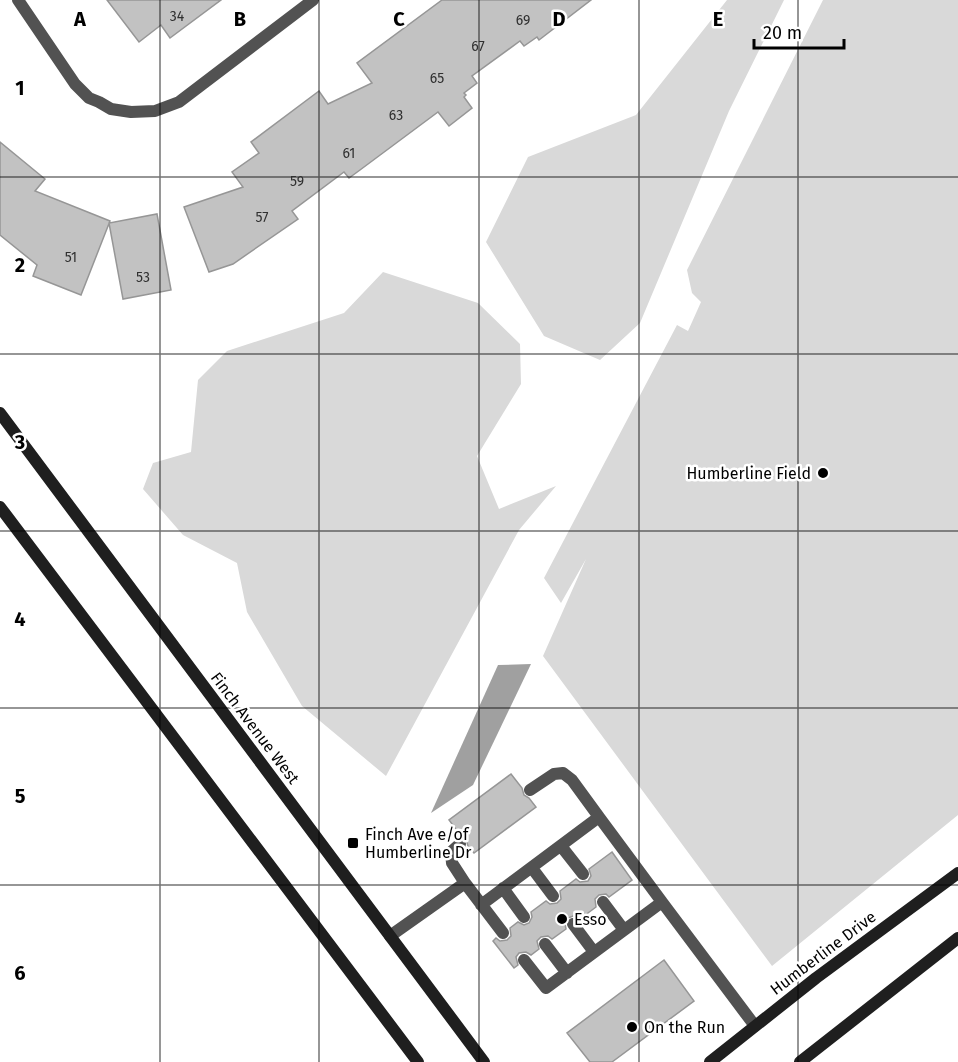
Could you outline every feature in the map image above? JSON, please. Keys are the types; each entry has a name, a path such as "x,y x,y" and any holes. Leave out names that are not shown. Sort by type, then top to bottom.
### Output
{"main road":[{"name":"Finch Avenue West","path":"0,413 484,1062"},
{"path":"0,507 418,1062"},
{"name":"Humberline Drive","path":"710,1062 816,978 958,873"},
{"path":"800,1062 958,938"}],"street":[{"path":"18,0 75,84 89,98 111,109 131,112 155,111 183,99 312,0"},
{"path":"530,790 554,774 563,773 572,780 755,1026"},
{"path":"481,905 599,817"},
{"path":"460,844 451,852 452,863 503,933"},
{"path":"561,846 583,874"},
{"path":"532,868 553,896"},
{"path":"390,936 465,883"},
{"path":"503,888 524,917"},
{"path":"603,902 624,930"},
{"path":"524,960 546,988 663,902"},
{"path":"573,924 594,952"},
{"path":"545,944 567,973"}],"shaded area":[{"path":"727,0 784,0 729,111 640,323 600,360 544,336 486,242 528,157 636,115"},
{"path":"823,0 958,0 958,815 772,966 543,656 586,559 561,603 544,578 677,325 688,331 701,302 692,293 687,270"},
{"path":"383,272 478,303 520,344 521,384 477,456 499,509 556,486 519,530 386,776 302,706 247,612 237,563 183,535 143,489 153,463 191,452 198,380 227,351 344,313"},
{"path":"531,664 473,785 431,813 498,665"}],"building":[{"path":"107,0 221,0 170,38 161,25 139,42"},
{"path":"442,0 591,0 539,40 537,37 524,46 520,41 472,76 477,83 464,93 466,95 464,97 472,108 449,126 438,112 349,178 344,172 292,211 298,219 233,264 209,272 184,207 243,187 232,172 259,153 251,142 319,91 328,104 372,83 357,63"},
{"path":"0,142 45,179 35,191 110,221 81,295 33,276 37,265 0,235"},
{"path":"157,214 171,290 123,299 109,223"},
{"path":"511,774 522,788 524,795 536,807 474,853 466,839 449,820"},
{"path":"612,852 632,880 609,897 606,894 599,895 595,899 596,907 580,919 573,916 568,918 565,924 566,929 552,939 548,936 541,937 537,941 539,949 531,955 526,952 519,953 516,957 518,965 514,968 493,941 496,938 500,941 507,940 511,936 510,928 518,922 524,925 529,923 532,917 531,912 546,901 550,904 557,903 561,899 560,891 576,879 580,882 588,881 591,876 589,869"},
{"path":"664,960 694,1001 612,1062 590,1062 567,1033"}],"place":[{"name":"Humberline Field","path":"823,473"},
{"name":"Finch Ave e/of Humberline Dr","path":"353,843"},
{"name":"Esso","path":"562,919"},
{"name":"On the Run","path":"632,1027"}]}
